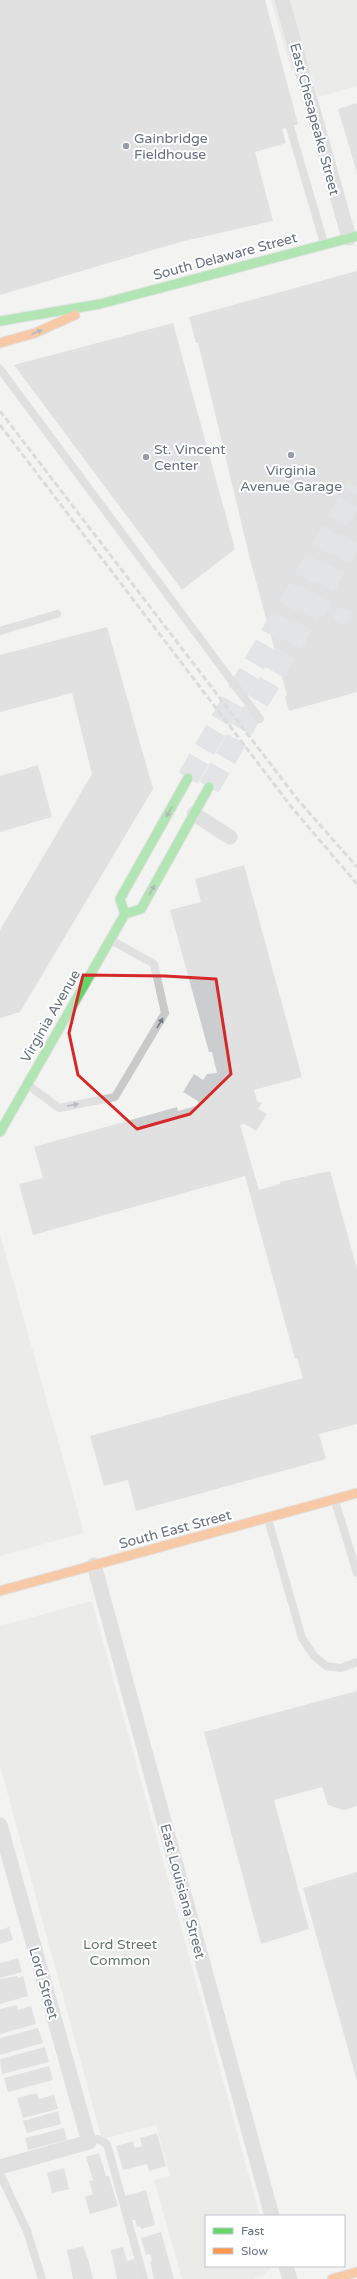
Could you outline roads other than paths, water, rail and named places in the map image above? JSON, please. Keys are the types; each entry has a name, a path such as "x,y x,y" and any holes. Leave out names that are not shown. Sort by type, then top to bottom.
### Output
{"main road":[{"name":"South Delaware Street","path":"0,321 100,304 278,257 326,249 353,237"},
{"name":"South Delaware Street","path":"0,343 35,333 100,304"},
{"path":"188,778 120,899 125,914 142,909 209,787"},
{"name":"Virginia Avenue","path":"0,1132 125,914"},
{"name":"South East Street","path":"0,1591 268,1519 357,1493"},
{"path":"332,2279 357,2272"}],"street":[{"name":"East Chesapeake Street","path":"282,0 353,237"},
{"path":"194,814 230,836"},
{"name":"East Louisiana Street","path":"94,1565 272,2215"},
{"name":"Lord Street","path":"0,1825 89,2142"},
{"path":"0,2167 89,2142"},
{"path":"286,2267 290,2279"}],"lane":[{"path":"290,127 326,249"},
{"path":"0,369 260,719"},
{"path":"0,631 57,614"},
{"path":"27,1085 59,1108 115,1097 165,1013 154,964 110,940"},
{"path":"334,1500 357,1573"},
{"path":"268,1519 302,1638 314,1656 326,1666 341,1668 357,1662"},
{"path":"89,2142 98,2139 107,2144 144,2279"},
{"path":"0,2174 27,2231 42,2279"}],"tunnel":[{"path":"188,778 357,487"},
{"path":"209,787 357,530"},
{"path":"295,591 333,613 357,622"}],"railway":[{"path":"0,411 298,800 357,867"},
{"path":"0,425 293,809 357,884"}],"place":[{"name":"Gainbridge Fieldhouse","path":"126,146"},
{"name":"Virginia Avenue Garage","path":"291,455"},
{"name":"St. Vincent Center","path":"146,457"}],"park label":[{"name":"Lord Street Common","path":"120,1952"}]}
